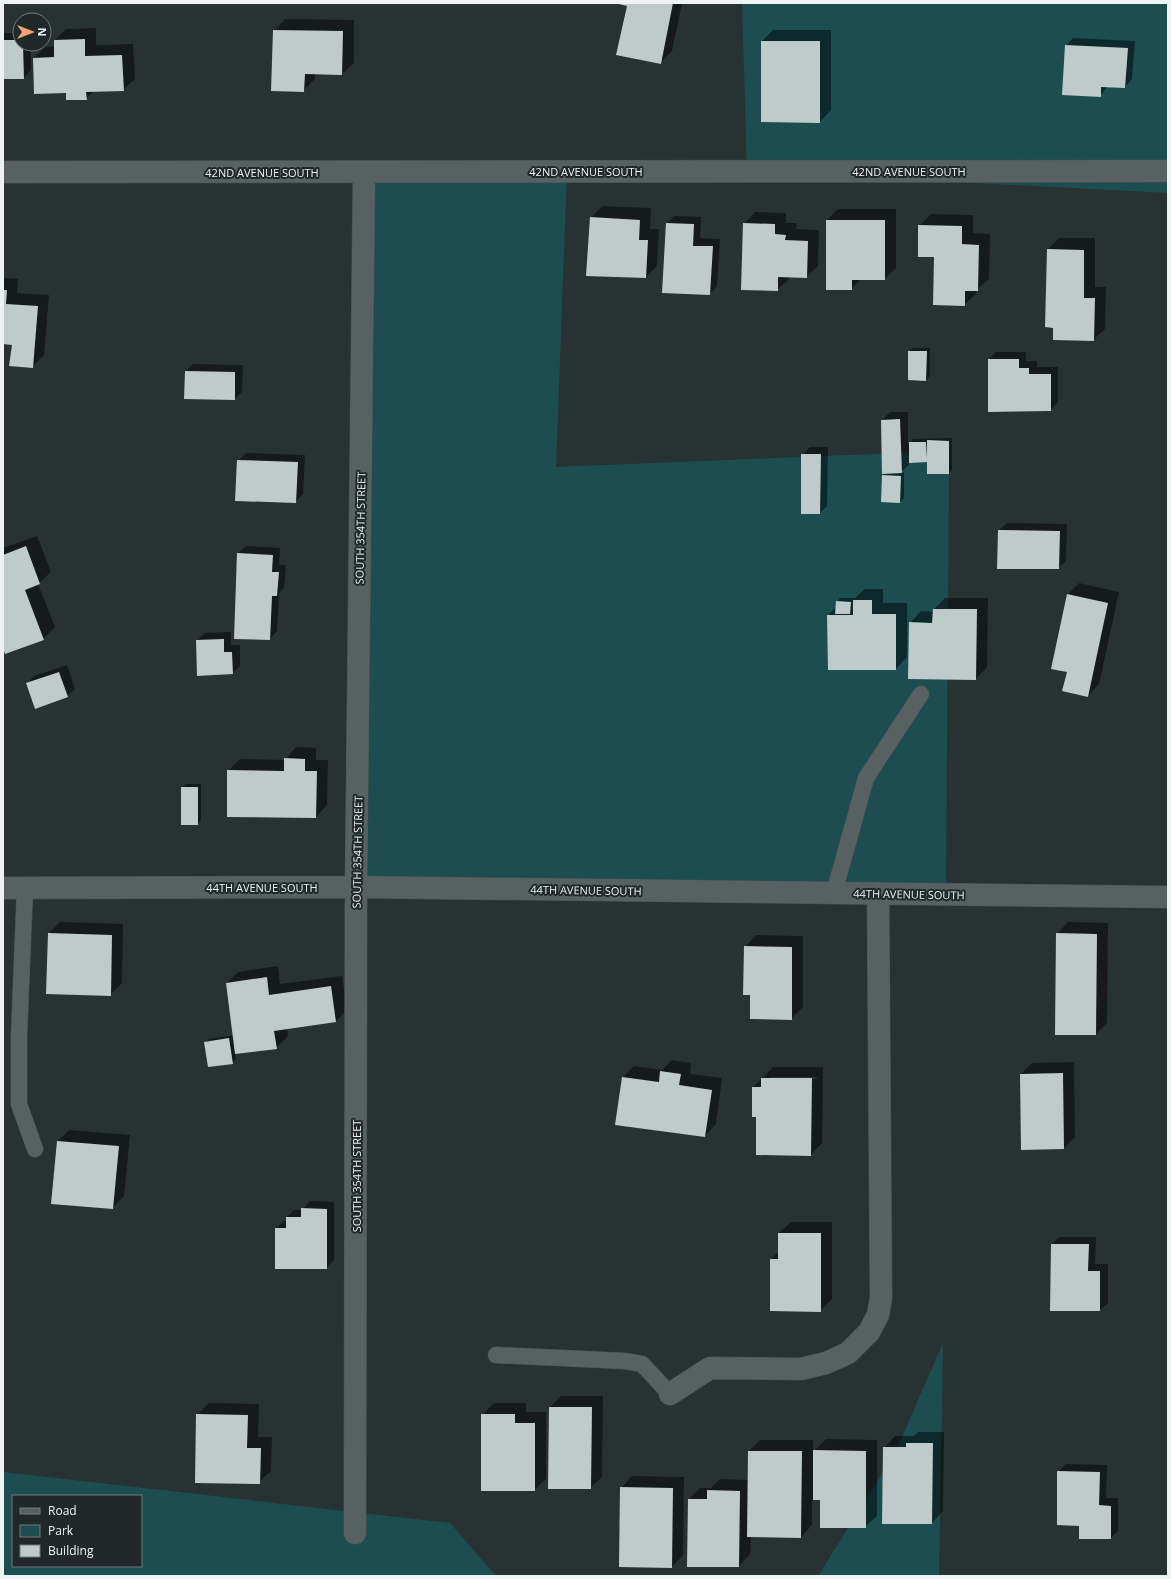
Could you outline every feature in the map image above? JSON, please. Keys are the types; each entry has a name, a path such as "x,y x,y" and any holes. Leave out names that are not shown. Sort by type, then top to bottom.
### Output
{"street":[{"name":"42ND AVENUE SOUTH","path":"3,172 1168,171"},
{"name":"SOUTH 354TH STREET","path":"355,1533 356,887 364,172"},
{"name":"44TH AVENUE SOUTH","path":"3,888 356,887 1168,897"},
{"path":"670,1394 710,1368 801,1369 826,1363 848,1353 869,1332 878,1315 881,1298 878,893"}],"lane":[{"path":"834,893 866,778 921,694"},
{"path":"25,888 19,1035 19,1104 35,1149"},
{"path":"496,1355 625,1361 642,1364 670,1394"}],"green space":[{"path":"742,3 1168,3 1168,193 747,171"},
{"path":"567,171 556,467 949,451 946,894 356,887 364,172"},
{"path":"943,1343 939,1576 818,1576 895,1453"},
{"path":"3,1472 450,1523 496,1576 3,1576"}],"building":[{"path":"614,3 673,3 661,64 616,55 627,6"},
{"path":"273,30 343,31 342,75 305,74 304,92 271,91"},
{"path":"85,39 85,56 122,55 124,91 86,92 87,100 66,100 66,93 34,94 33,58 54,57 54,40"},
{"path":"3,40 12,40 12,52 23,52 24,79 3,79"},
{"path":"761,41 820,41 820,123 761,122"},
{"path":"1065,45 1128,48 1125,88 1101,87 1101,97 1062,95"},
{"path":"590,217 640,220 639,240 648,240 646,278 586,276"},
{"path":"826,220 885,220 885,280 852,280 852,290 826,290"},
{"path":"666,223 694,224 693,246 713,246 710,295 662,293"},
{"path":"743,223 775,224 775,234 786,235 785,240 808,241 807,278 778,277 778,291 741,290"},
{"path":"918,225 962,226 962,244 979,245 978,291 965,291 965,306 933,305 934,257 918,257"},
{"path":"1047,249 1084,250 1084,298 1095,298 1094,341 1053,340 1053,328 1045,327"},
{"path":"3,290 7,290 6,304 38,306 33,368 9,366 12,345 3,344"},
{"path":"908,351 927,351 926,381 908,380"},
{"path":"988,359 1019,359 1019,368 1029,368 1029,374 1051,374 1051,411 988,412"},
{"path":"185,371 235,372 235,400 184,399"},
{"path":"900,419 902,473 882,474 881,420"},
{"path":"927,440 949,441 949,474 927,474 927,462 909,463 909,442 926,442 927,459"},
{"path":"801,454 821,454 820,514 801,514"},
{"path":"237,460 298,462 296,503 235,501"},
{"path":"882,475 901,476 900,503 881,502"},
{"path":"998,530 1060,531 1059,569 997,569"},
{"path":"26,546 40,584 25,590 44,640 5,654 3,648 3,555"},
{"path":"237,553 273,555 272,572 279,572 277,596 272,596 270,640 234,639"},
{"path":"1067,594 1108,603 1088,697 1062,691 1067,672 1051,669"},
{"path":"853,600 872,600 872,614 896,614 896,670 828,670 827,615 853,615"},
{"path":"836,601 851,602 850,614 835,614"},
{"path":"933,609 977,609 976,680 908,679 909,622 932,623"},
{"path":"224,639 224,652 232,652 233,674 197,676 196,640"},
{"path":"59,672 68,697 35,709 26,683"},
{"path":"284,758 305,759 305,771 317,771 316,818 227,817 227,770 284,771"},
{"path":"181,787 198,787 198,825 181,825"},
{"path":"48,933 112,935 111,996 46,994"},
{"path":"1056,933 1097,934 1096,1035 1055,1035"},
{"path":"744,946 792,947 792,1020 750,1019 750,995 743,995"},
{"path":"267,977 269,995 331,986 336,1022 274,1031 277,1049 235,1054 226,983"},
{"path":"229,1038 233,1064 208,1067 204,1042"},
{"path":"660,1071 681,1074 679,1085 712,1090 705,1137 615,1125 622,1077 659,1082"},
{"path":"1063,1073 1064,1149 1021,1150 1020,1074"},
{"path":"761,1078 812,1078 811,1156 756,1155 756,1117 752,1117 752,1087 761,1087"},
{"path":"57,1141 119,1146 113,1209 51,1204"},
{"path":"301,1208 327,1209 327,1269 275,1269 275,1228 286,1228 286,1217 301,1217"},
{"path":"778,1233 821,1233 821,1312 770,1311 770,1259 778,1259"},
{"path":"1051,1244 1089,1244 1088,1271 1100,1271 1100,1311 1050,1311"},
{"path":"549,1407 592,1407 591,1489 548,1489"},
{"path":"196,1414 248,1415 247,1448 261,1448 260,1484 195,1483"},
{"path":"481,1414 515,1414 515,1423 535,1423 535,1491 481,1491"},
{"path":"906,1443 933,1443 932,1524 882,1524 883,1447 906,1447"},
{"path":"813,1450 866,1451 866,1528 820,1528 820,1500 813,1500"},
{"path":"748,1451 802,1451 801,1538 747,1537"},
{"path":"1057,1471 1100,1472 1099,1505 1111,1506 1111,1539 1079,1539 1079,1526 1057,1525"},
{"path":"620,1487 673,1488 672,1568 619,1567"},
{"path":"707,1490 740,1491 739,1567 687,1567 688,1499 707,1499"}]}
